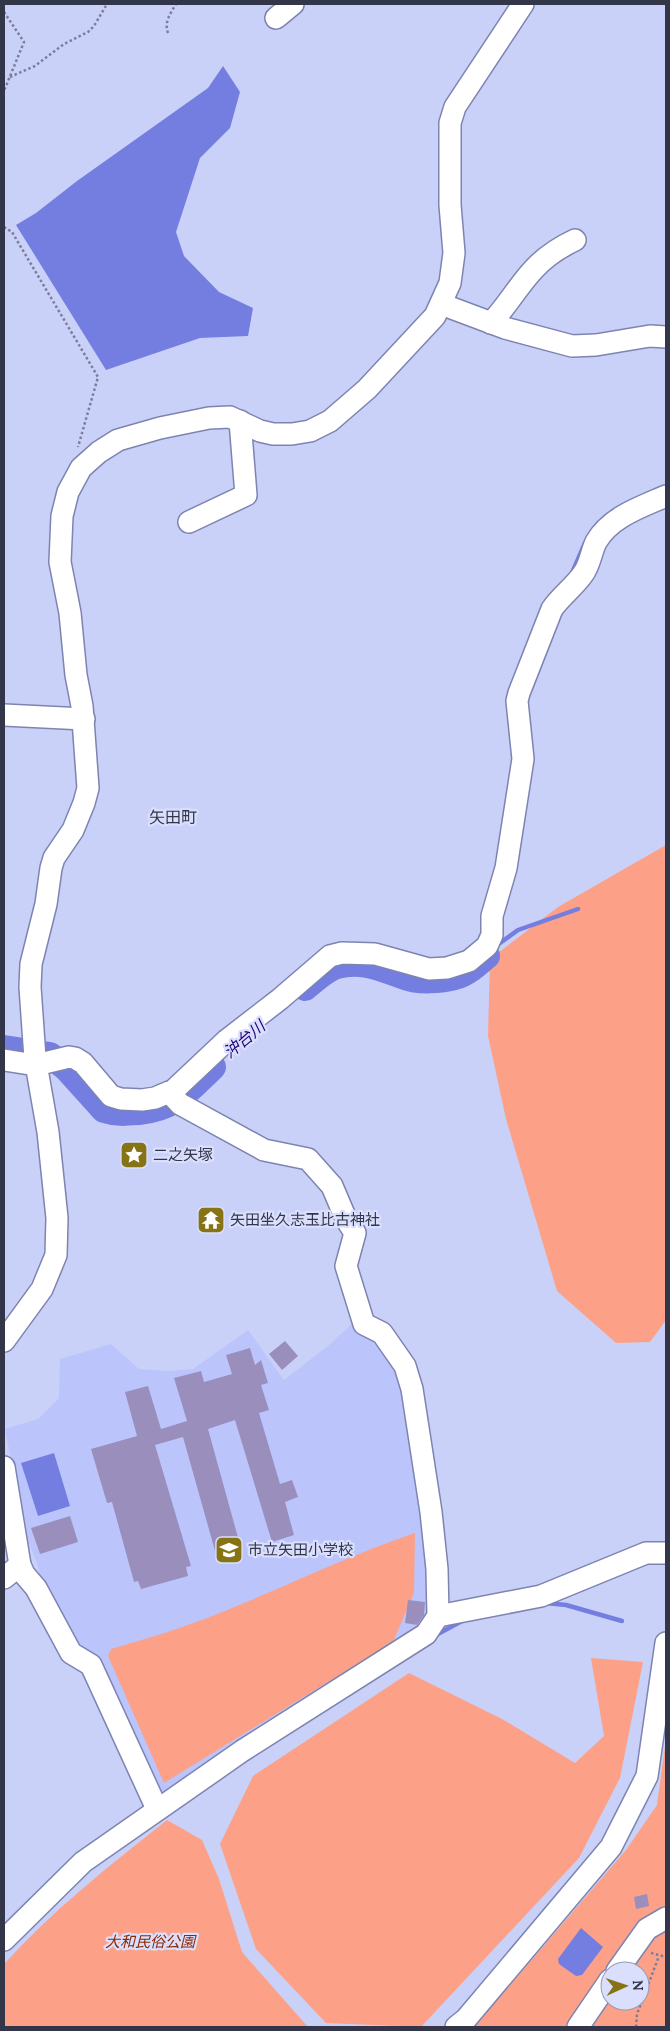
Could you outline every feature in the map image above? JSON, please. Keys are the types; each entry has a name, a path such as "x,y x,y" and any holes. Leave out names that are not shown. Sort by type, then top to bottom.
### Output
{"street":[{"path":"276,18 293,4"},
{"path":"4,1341 42,1289 56,1255 57,1218 42,1089 44,1058 30,987 31,964 46,904 51,868 54,858 73,830 88,788 84,719 76,675 72,621 60,562 62,516 68,492 81,468 99,452 118,440 160,428 209,418 230,417 260,431 273,434 292,434 310,431 330,421 367,389 423,330 435,316 450,283 454,254 450,206 450,123 455,107 465,90 490,56 523,4"},
{"path":"491,323 534,269 557,249 575,240"},
{"path":"441,304 491,323 572,346 596,345 650,336 666,337"},
{"path":"189,522 246,495 240,421"},
{"path":"175,1098 226,1040 280,999 330,956 348,953 375,954 428,970 437,970 469,961 487,946 492,935 493,909 506,868 521,773 523,745 518,693 552,609 559,599 579,580 588,565 592,549 605,531 626,514 666,496"},
{"path":"4,714 84,719"},
{"path":"4,1060 75,1058 83,1063 102,1088 111,1096 121,1099 142,1100 175,1098 264,1150 308,1159 332,1186 346,1219 355,1233 346,1266 364,1324 382,1332 405,1366 412,1389 431,1512 438,1616 426,1634 326,1696 157,1809 83,1862 4,1940"},
{"path":"4,1467 20,1565 24,1574 36,1588 71,1652 91,1665 157,1809"},
{"path":"438,1616 541,1596 646,1553 666,1553"},
{"path":"4,1578 20,1565"},
{"path":"456,2027 466,2019 612,1847 646,1776 666,1643"},
{"path":"624,1961 647,1929 666,1918"},
{"path":"578,2027 600,1995"}],"path":[{"path":"10,78 35,66 64,44 88,32 108,4"},
{"path":"168,33 166,27 168,17 176,4"},
{"path":"4,12 24,42 4,90"},
{"path":"4,227 12,232 98,377 76,452"},
{"path":"636,2027 637,2014 659,1956"}],"shaded area":[{"name":"市立矢田小学校","path":"354,1322 373,1338 395,1367 403,1390 418,1482 432,1624 162,1793 100,1658 77,1647 42,1583 37,1563 26,1537 5,1429 38,1419 59,1398 60,1359 111,1344 139,1369 167,1371 193,1369 248,1330 284,1380 329,1345"}],"green space":[{"path":"666,845 666,1320 650,1342 616,1343 557,1291 506,1119 488,1036 490,959 558,907"},
{"path":"415,1533 414,1593 393,1642 164,1783 108,1656 111,1649 217,1614 358,1554"},
{"path":"591,1658 643,1662 620,1778 579,1858 421,2027 326,2023 256,1949 220,1844 253,1776 409,1673 502,1719 575,1763 604,1736"},
{"path":"666,1739 666,2027 468,2027 504,1992 626,1850 657,1805"},
{"name":"大和民俗公園","path":"167,1820 202,1840 219,1879 242,1952 308,2027 4,2027 4,1964 62,1907 103,1871"}],"water":[{"path":"223,66 240,92 230,128 200,158 176,232 184,256 219,292 253,308 248,336 200,338 106,370 16,225 36,213 77,181 208,88"},
{"path":"54,1453 70,1506 38,1516 21,1463"},
{"path":"581,1928 603,1947 582,1975 576,1976 559,1964 558,1959"}],"building":[{"path":"285,1341 298,1356 282,1370 269,1354"},
{"path":"250,1348 255,1365 261,1360 268,1383 261,1385 269,1410 259,1413 280,1484 292,1480 298,1497 285,1502 294,1535 272,1542 235,1420 208,1429 242,1552 217,1558 183,1437 155,1445 191,1566 186,1567 188,1576 141,1589 138,1581 134,1582 112,1502 107,1503 91,1449 137,1436 125,1392 148,1386 161,1429 187,1421 174,1378 201,1371 204,1382 232,1374 226,1355"},
{"path":"70,1516 78,1542 40,1554 31,1528"},
{"path":"408,1600 425,1602 424,1615 417,1625 405,1623"},
{"path":"647,1894 649,1906 636,1909 634,1897"}],"waterway":[{"path":"572,573 585,543"},
{"path":"496,946 518,930 578,909"},
{"name":"沖台川","path":"305,988 328,970 346,964 372,966 416,980 436,980 464,974 487,956"},
{"name":"沖台川","path":"4,1048 50,1055 67,1069 104,1110 117,1113 139,1112 163,1107 188,1091 213,1067"},
{"path":"546,1603 566,1605 622,1621"},
{"path":"436,1635 462,1621"}],"place":[{"name":"二之矢塚","path":"134,1155"},
{"name":"矢田坐久志玉比古神社","path":"211,1220"},
{"name":"市立矢田小学校","path":"229,1550"}],"district":[{"name":"矢田町","path":"173,817"}]}
